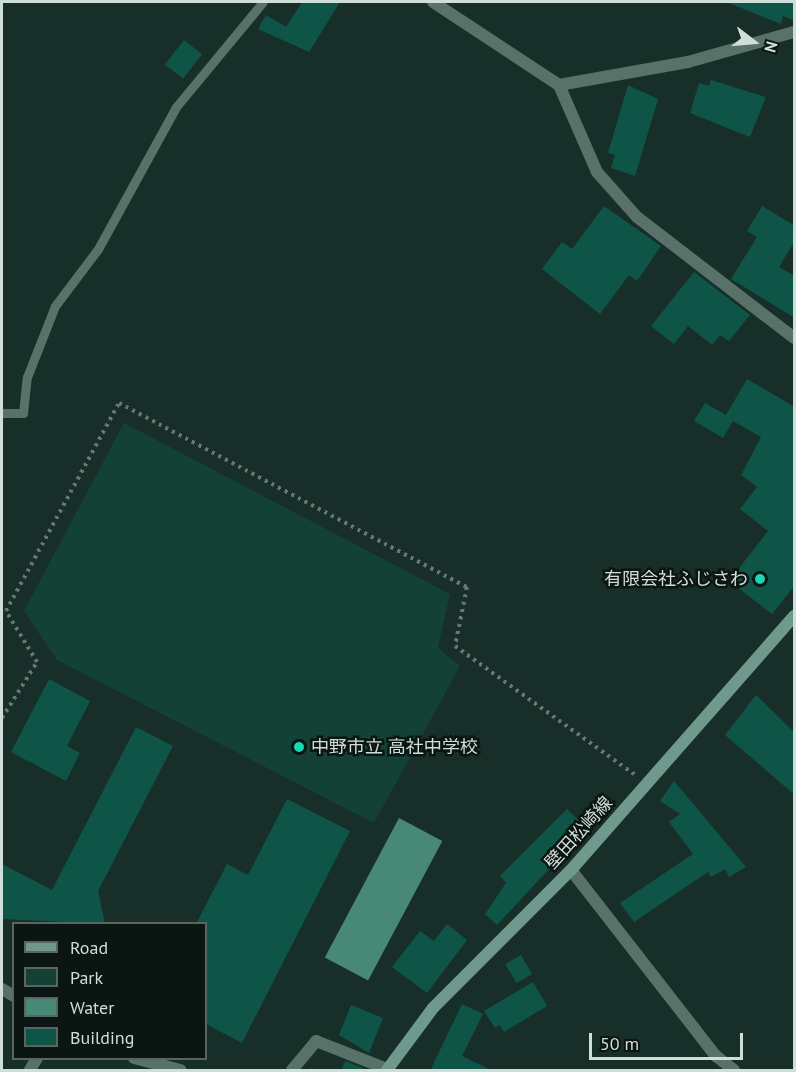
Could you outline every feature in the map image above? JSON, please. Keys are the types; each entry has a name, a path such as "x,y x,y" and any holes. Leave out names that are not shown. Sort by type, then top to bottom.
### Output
{"main road":[{"name":"壁田松崎線","path":"387,1070 433,1008 572,870 795,616"}],"street":[{"path":"433,2 559,85 597,172 637,217 795,338"},
{"path":"559,85 688,62 795,32"},
{"path":"572,870 716,1056 734,1071"},
{"path":"292,1071 316,1041 387,1070"},
{"path":"138,1060 180,1071"}],"lane":[{"path":"2,413 23,413 27,377 55,306 98,249 176,108 262,2"}],"path":[{"path":"2,718 37,662 6,611 119,403 467,587 455,646 647,784"}],"green space":[{"path":"124,423 450,594 438,648 460,666 374,823 57,660 24,611"}],"water":[{"path":"399,818 442,841 368,981 325,958"}],"building":[{"path":"302,2 340,2 309,52 258,29 266,15 286,27"},
{"path":"726,2 795,2 795,21 783,16 781,24"},
{"path":"184,40 202,54 183,79 165,64"},
{"path":"711,80 766,97 750,137 690,113 699,83 709,86"},
{"path":"628,85 658,99 635,176 611,168 615,155 608,153"},
{"path":"604,206 661,246 637,281 629,275 600,314 542,269 562,242 572,249"},
{"path":"762,206 795,226 795,241 779,267 795,276 795,318 731,279 757,237 747,231"},
{"path":"694,272 750,315 729,341 720,335 712,345 688,326 674,344 651,326"},
{"path":"747,379 795,407 795,585 772,614 729,581 768,531 740,509 757,487 741,475 761,437 733,421 723,438 694,421 705,403 726,415"},
{"path":"49,679 90,701 67,746 80,753 66,781 11,752"},
{"path":"756,695 795,733 795,795 725,735"},
{"path":"136,727 173,746 98,891 105,922 2,919 2,864 52,890"},
{"path":"674,781 746,867 729,877 725,869 711,877 708,872 634,922 620,903 693,854 669,822 680,814 660,801"},
{"path":"287,799 350,831 242,1043 207,1025 207,922 197,922 227,864 248,875"},
{"path":"567,809 587,828 497,925 485,914 506,883 500,876"},
{"path":"447,924 467,940 427,993 392,967 420,931 434,941"},
{"path":"521,955 532,974 516,983 505,964"},
{"path":"533,982 547,1006 504,1032 500,1025 495,1028 484,1011"},
{"path":"462,1004 483,1014 462,1056 493,1071 430,1071"},
{"path":"351,1005 383,1018 369,1053 339,1035"},
{"path":"345,1061 363,1068 362,1071 341,1071"}],"place":[{"name":"有限会社ふじさわ","path":"760,579"},
{"name":"中野市立 高社中学校","path":"299,747"}]}
